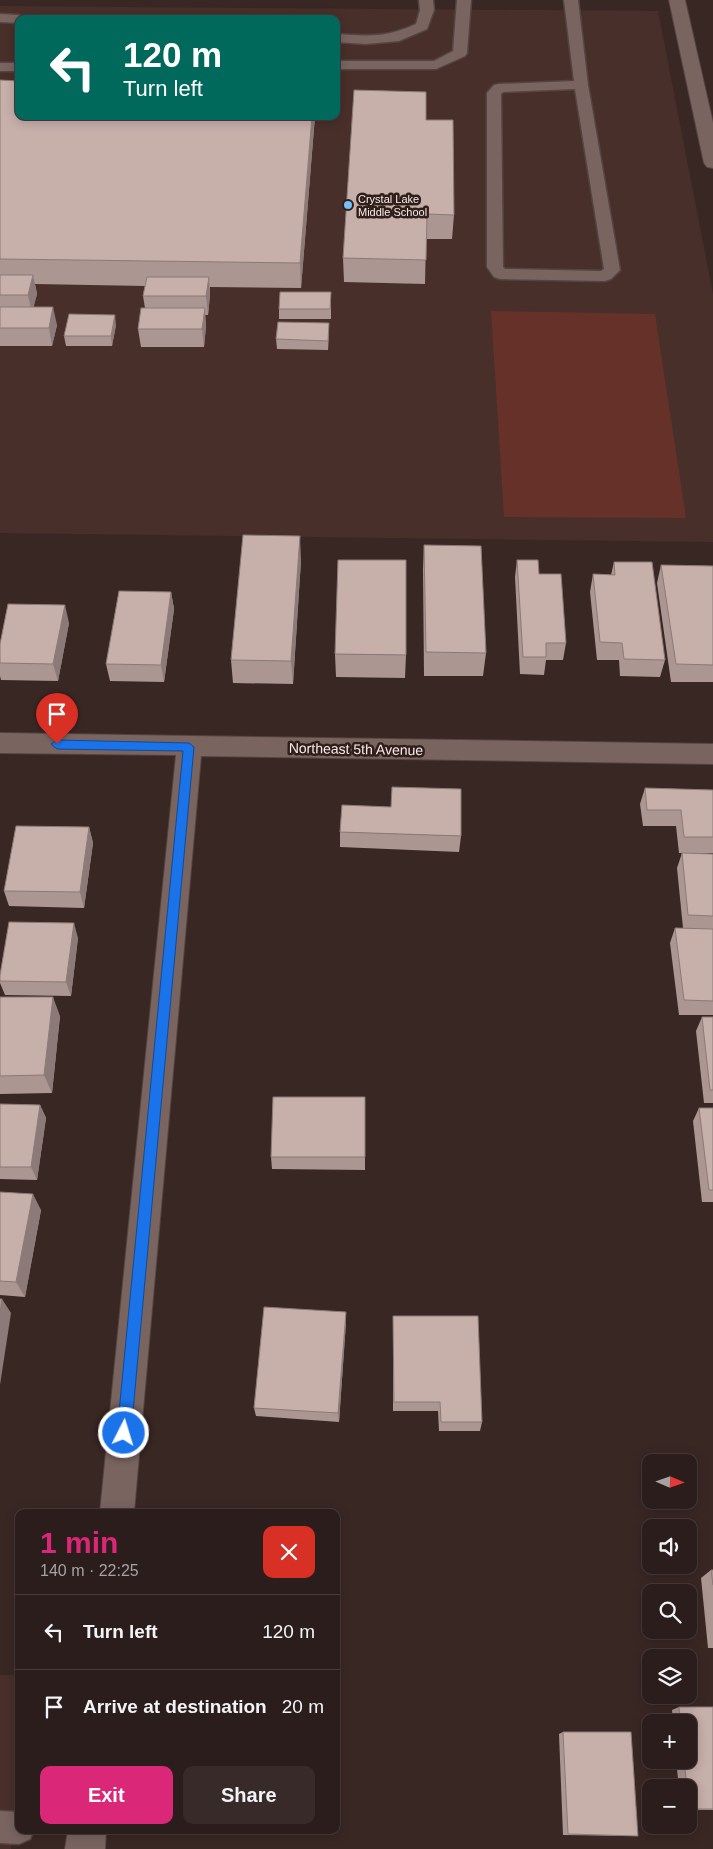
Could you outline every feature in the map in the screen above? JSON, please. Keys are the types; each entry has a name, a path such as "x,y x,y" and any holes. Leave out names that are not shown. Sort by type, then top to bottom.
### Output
{"street":[{"path":"677,0 707,113 712,158"},
{"name":"Northeast 5th Avenue","path":"0,744 713,754"},
{"path":"117,1509 189,747"},
{"path":"85,1849 87,1834"}],"lane":[{"path":"340,38 366,40 399,37 422,26 427,10 426,0"},
{"path":"340,65 436,65 460,53 464,0"},
{"path":"571,0 581,86 612,270 605,276 500,274 495,267 494,93 499,88 581,86"},
{"path":"0,18 15,19"},
{"path":"0,67 15,67"},
{"path":"0,1827 15,1828"}],"shaded area":[{"name":"Crystal Lake Middle School","path":"0,6 658,11 713,294 713,542 0,533"},
{"path":"491,311 655,314 686,518 504,517"},
{"path":"0,1675 15,1675 15,1824 11,1849 0,1849"}],"building":[{"path":"0,80 15,81 15,120 312,120 300,263 0,259"},
{"path":"354,90 426,92 426,120 453,120 454,215 427,214 426,260 343,258"},
{"path":"0,275 33,275 28,295 0,295"},
{"path":"147,277 209,277 206,296 143,296"},
{"path":"280,292 331,292 330,309 279,309"},
{"path":"0,307 53,307 49,328 0,328"},
{"path":"141,308 205,308 202,329 138,329"},
{"path":"69,314 115,315 111,336 64,336"},
{"path":"278,322 329,323 328,341 276,339"},
{"path":"243,535 300,536 291,661 231,660"},
{"path":"424,545 481,546 486,653 426,652"},
{"path":"338,560 406,560 406,655 335,654"},
{"path":"517,560 538,560 539,574 561,574 566,643 546,643 546,657 523,657"},
{"path":"614,562 652,562 665,660 624,659 622,643 600,642 593,574 615,575"},
{"path":"661,565 713,566 713,665 676,664"},
{"path":"119,591 171,592 161,665 106,664"},
{"path":"8,604 65,605 53,664 0,663 0,644"},
{"path":"392,787 461,789 461,836 340,832 342,805 391,807"},
{"path":"645,788 713,790 713,837 684,837 681,810 647,810"},
{"path":"16,826 89,827 80,892 4,891"},
{"path":"682,853 713,854 713,916 688,915"},
{"path":"9,922 74,923 66,982 0,981"},
{"path":"675,928 713,929 713,1001 684,1000"},
{"path":"0,997 53,997 44,1075 0,1076"},
{"path":"702,1017 713,1017 713,1090 710,1090"},
{"path":"273,1097 365,1097 365,1157 271,1157"},
{"path":"0,1104 40,1105 31,1167 0,1167"},
{"path":"699,1108 713,1108 713,1190 709,1190"},
{"path":"0,1192 33,1194 16,1282 0,1281"},
{"path":"264,1307 346,1312 338,1413 254,1408"},
{"path":"393,1316 478,1316 482,1422 441,1422 440,1402 394,1402"},
{"path":"679,1707 713,1707 713,1809 697,1809 697,1779 686,1779 685,1769 697,1769 697,1714 679,1714"},
{"path":"563,1732 631,1732 638,1836 568,1834"}],"place":[{"name":"Crystal Lake Middle School","path":"348,205"}],"route":[{"path":"57,744 189,747 124,1433"}]}
